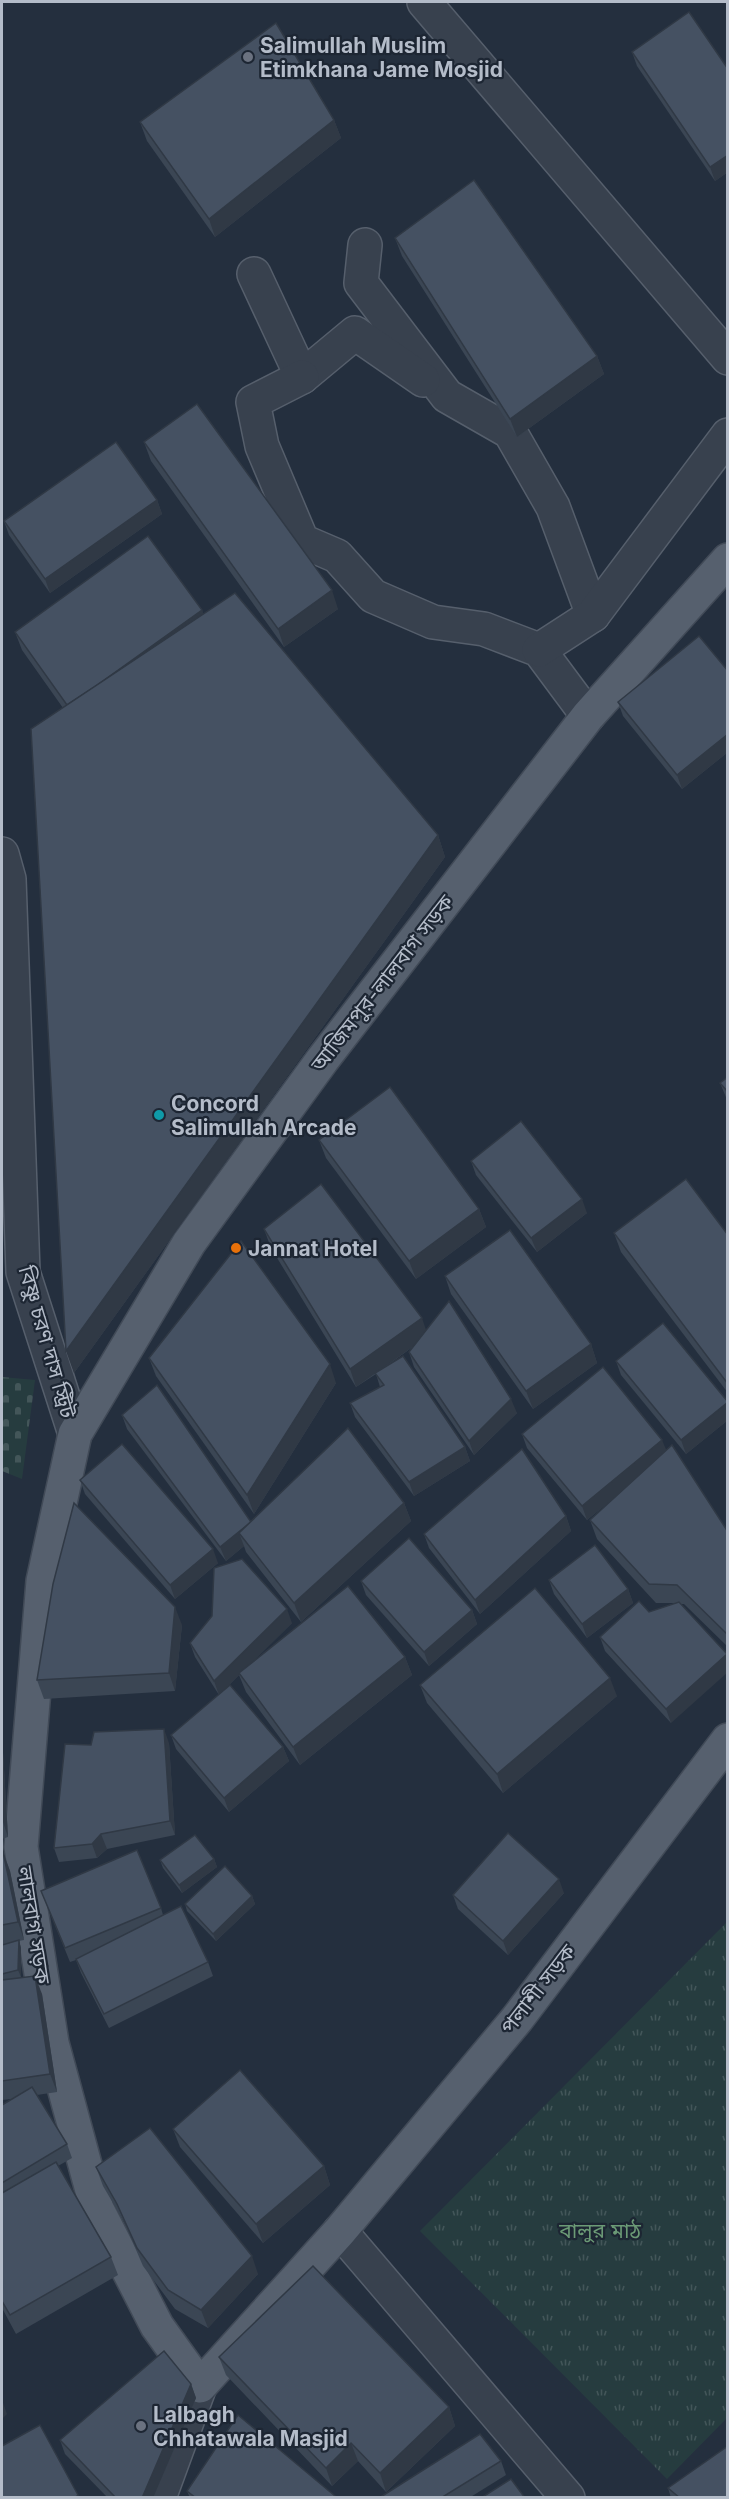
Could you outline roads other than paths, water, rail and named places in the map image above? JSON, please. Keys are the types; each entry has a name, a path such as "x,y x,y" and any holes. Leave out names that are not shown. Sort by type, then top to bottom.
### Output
{"main road":[{"name":"আজিমপুর-লালবাগ সড়ক","path":"75,1434 189,1243 322,1059 588,716 728,560"},
{"name":"লালবাগ সড়ক","path":"75,1434 42,1581 21,1847 52,2043 97,2209 157,2326 200,2386"},
{"name":"পলাশী সড়ক","path":"200,2386 340,2231 517,2019 728,1740"}],"street":[{"path":"424,2 728,358"},
{"path":"365,245 361,283 447,396"},
{"path":"254,274 302,377"},
{"path":"588,716 539,650 484,629 433,622 373,596 337,556 302,541 262,446 253,402 302,377 355,333 447,396 510,432 553,507 593,615"},
{"path":"539,650 593,615 728,435"},
{"name":"বিষ্ণু চরণ দাস স্ট্রিট","path":"2,855 9,879 23,1272 75,1434"},
{"path":"340,2231 568,2498"},
{"path":"159,2498 200,2386"}],"place":[{"name":"Salimullah Muslim Etimkhana Jame Mosjid","path":"248,57"},
{"name":"Concord Salimullah Arcade","path":"159,1115"},
{"name":"Jannat Hotel","path":"236,1248"},
{"name":"Lalbagh Chhatawala Masjid","path":"141,2426"}],"park label":[{"name":"বালুর মাঠ","path":"600,2230"}]}
